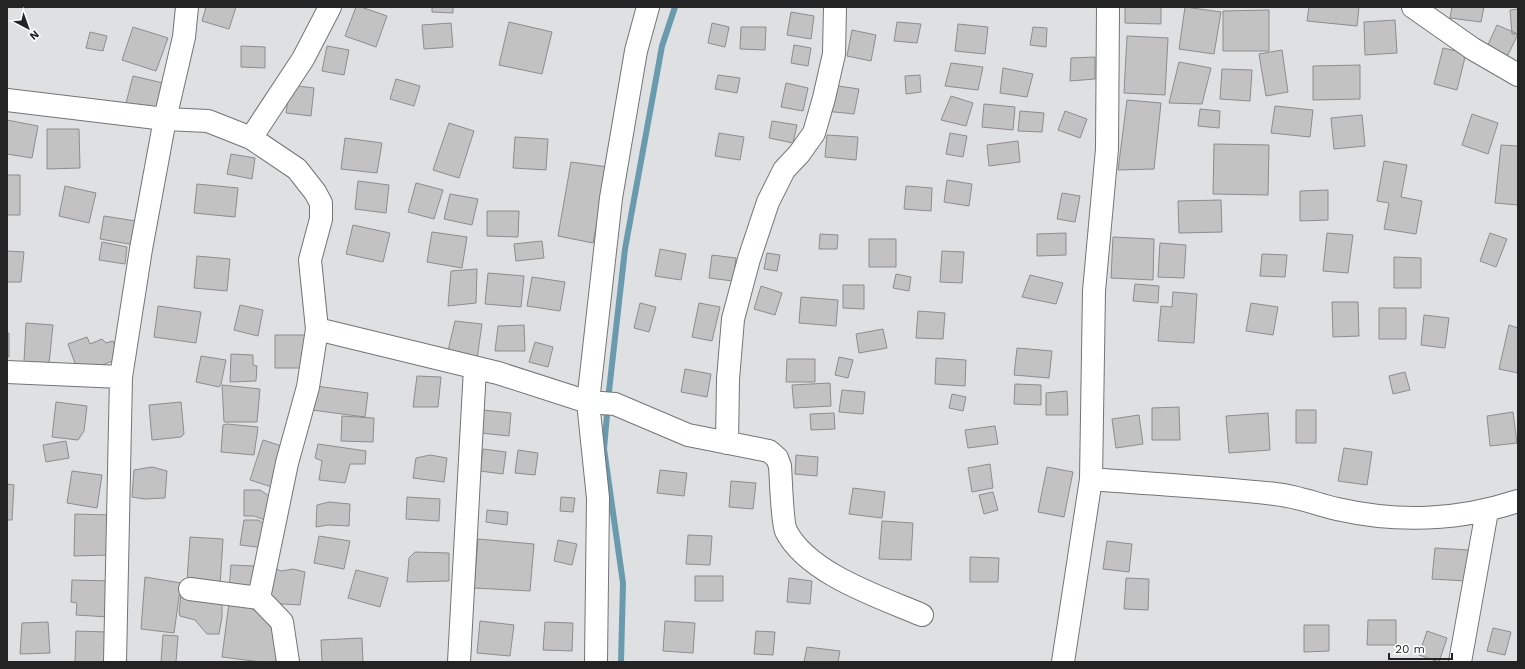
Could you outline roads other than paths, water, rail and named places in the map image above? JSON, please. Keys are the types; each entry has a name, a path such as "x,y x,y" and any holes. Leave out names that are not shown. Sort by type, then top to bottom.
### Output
{"street":[{"path":"115,662 121,377 141,249 165,119 184,37 187,7"},
{"path":"251,138 303,59 330,7"},
{"path":"596,662 600,403 611,198 636,51 648,7"},
{"path":"727,443 728,379 733,319 749,259 768,202 784,170 799,154 814,133 834,54 835,7"},
{"path":"1063,662 1091,479 1094,290 1107,149 1108,7"},
{"path":"1413,7 1473,49 1518,75"},
{"path":"7,100 165,119 208,121 251,138 297,170 315,192 321,203 321,219 310,260 317,329 308,387 287,463 259,598"},
{"path":"317,329 498,373 600,403 688,435 769,451 777,458 786,529 797,546 821,568 840,580 922,616"},
{"path":"459,662 475,368"},
{"path":"7,372 121,377"},
{"path":"1091,479 1277,494 1337,509 1381,517 1452,517 1487,511 1518,501"},
{"path":"1460,662 1487,511"},
{"path":"190,589 259,598 282,622 288,662"}],"waterway":[{"path":"621,662 623,583 604,449 625,249 662,46 675,7"}]}
